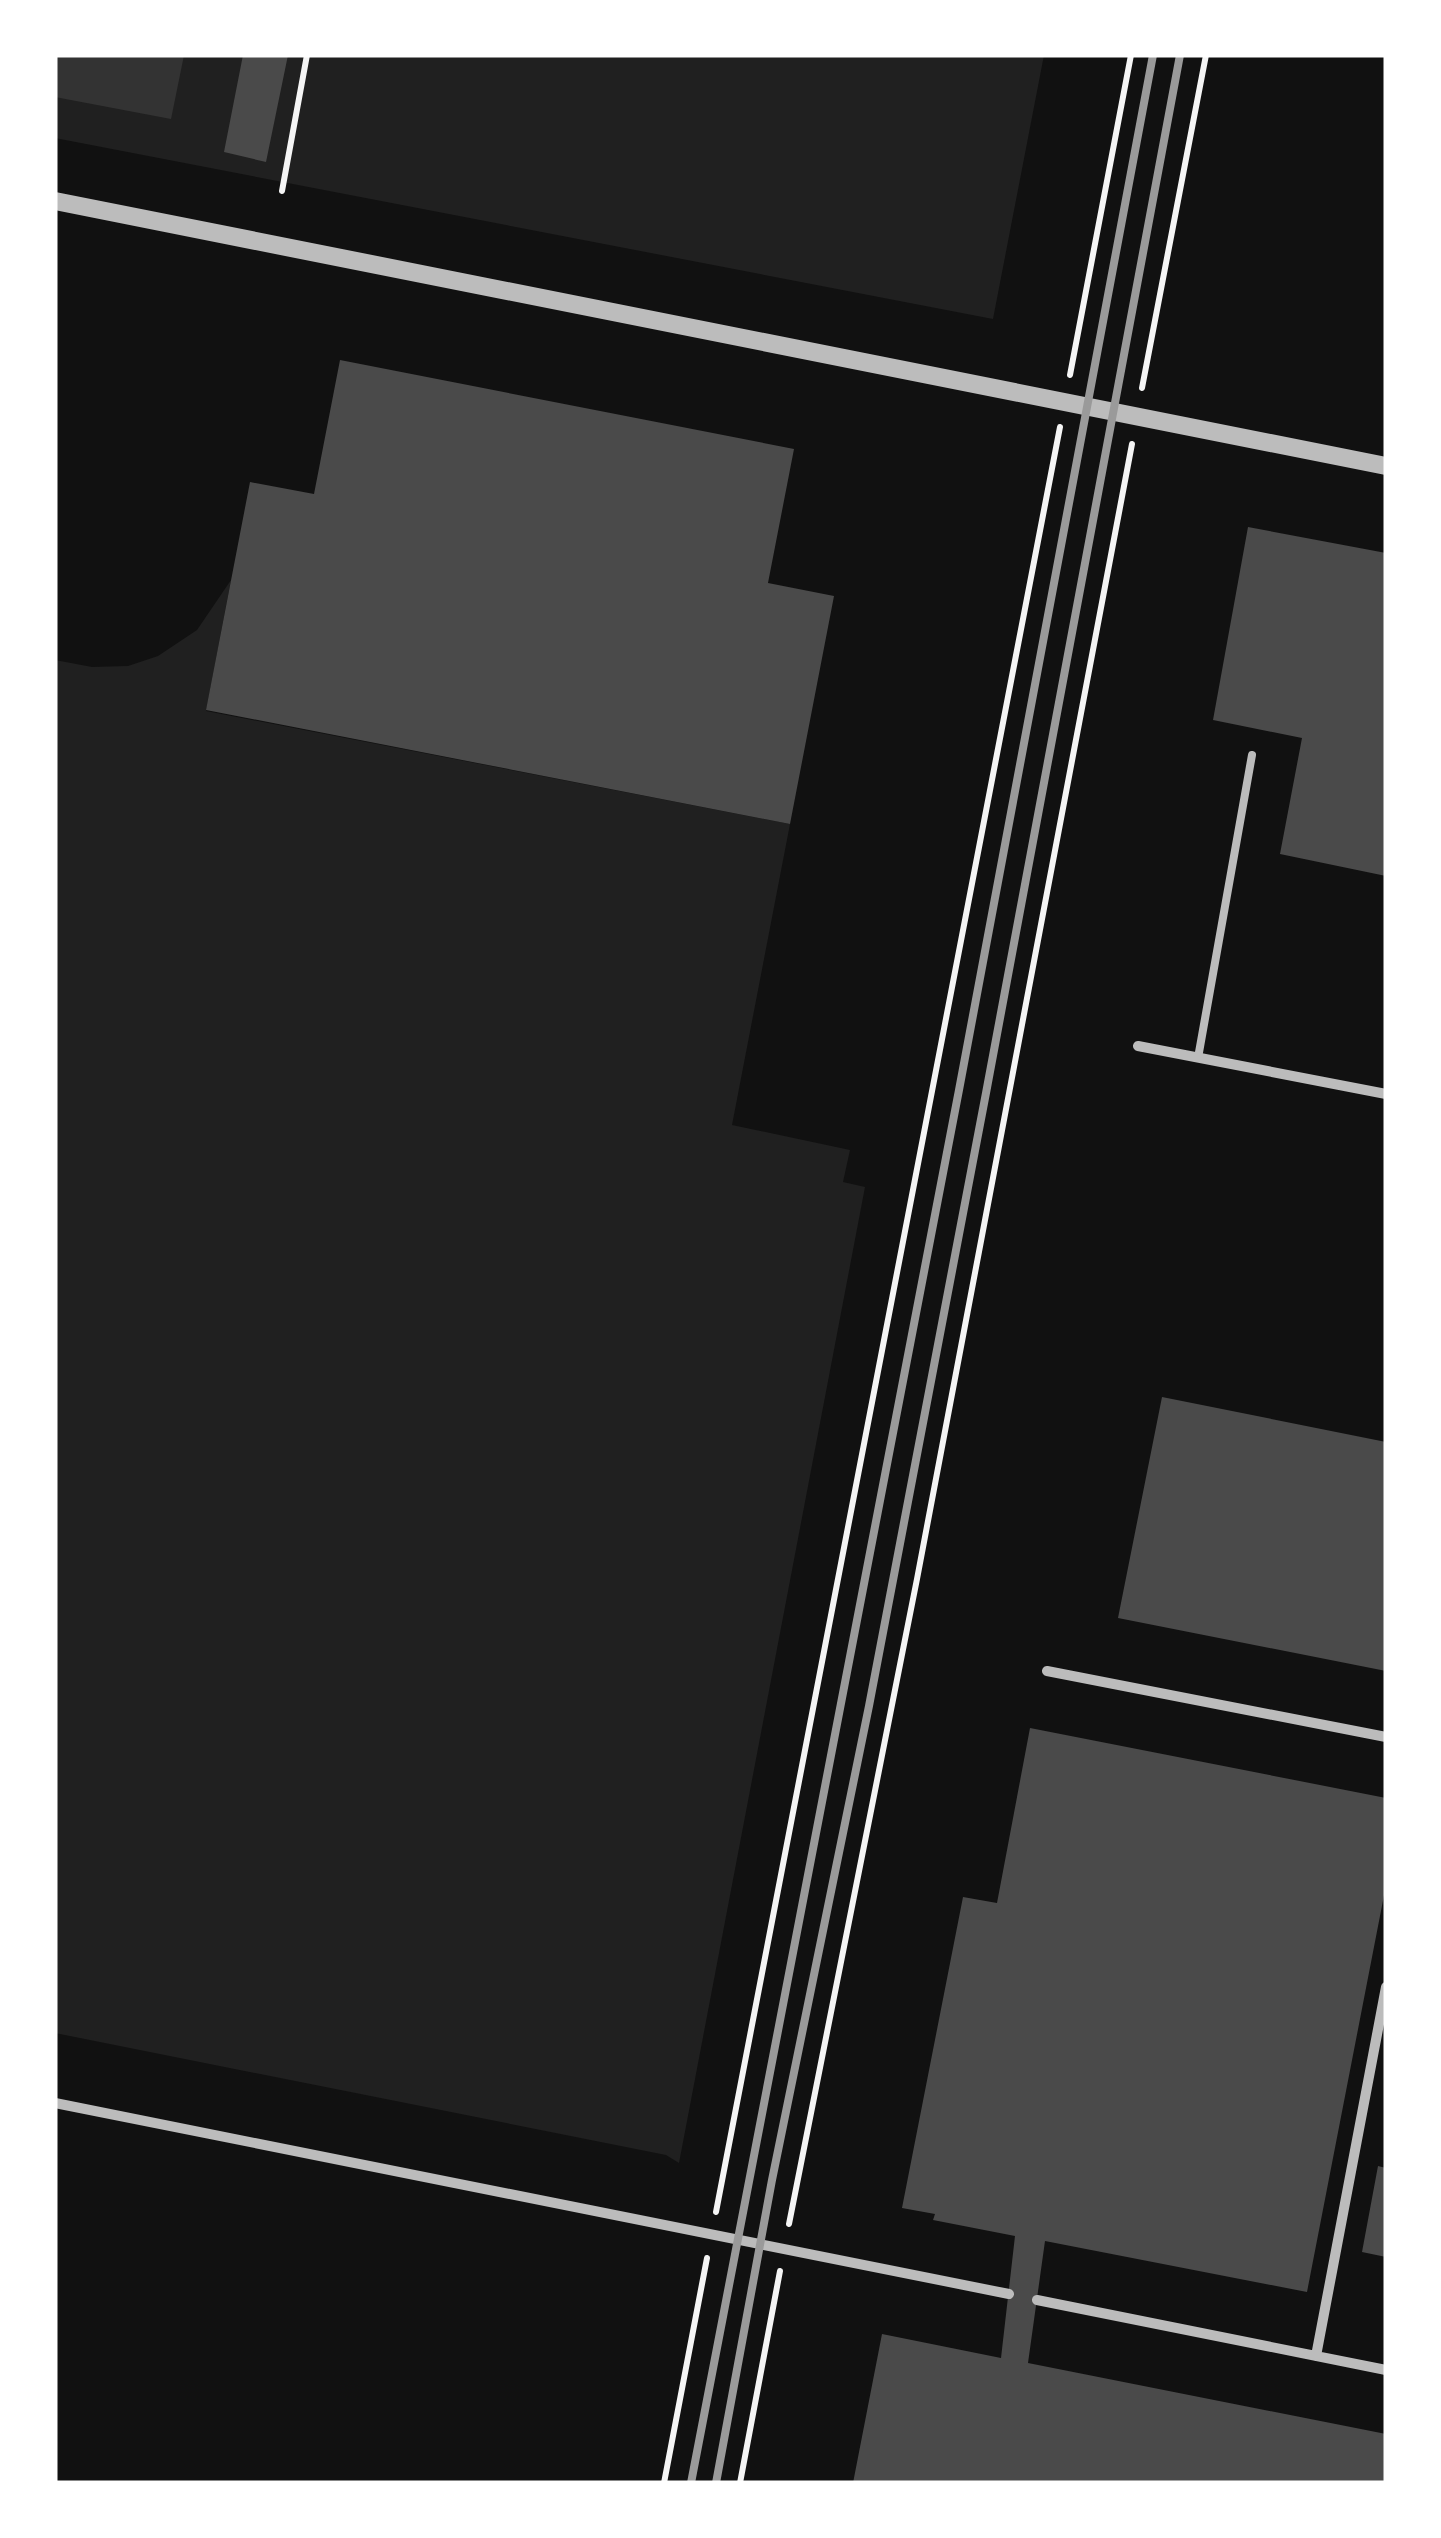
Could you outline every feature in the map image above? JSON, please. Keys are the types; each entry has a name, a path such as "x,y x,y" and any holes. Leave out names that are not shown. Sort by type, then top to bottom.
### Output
{"street":[{"path":"55,202 1386,466"},
{"path":"1138,1046 1386,1094"},
{"path":"1046,1670 1386,1736"},
{"path":"1316,2356 1381,2044 1386,1988"},
{"path":"55,2103 1008,2294"},
{"path":"1037,2300 1386,2370"}],"lane":[{"path":"1198,1058 1252,755"}],"path":[{"path":"282,191 307,55"},
{"path":"1077,336 1131,55"},
{"path":"1149,352 1206,55"},
{"path":"724,2170 1053,461"},
{"path":"796,2186 910,1616 1127,475"},
{"path":"664,2483 700,2294"},
{"path":"740,2483 772,2309"}],"shaded area":[{"path":"55,55 1044,55 993,319 55,138"},
{"path":"55,55 184,55 171,119 55,97"},
{"path":"231,580 206,711 790,824 732,1125 850,1150 843,1182 865,1187 679,2163 666,2155 55,2033 55,660 92,667 128,666 158,656 197,630"}],"building":[{"path":"243,55 288,55 266,162 224,152"},
{"path":"340,360 794,449 768,583 834,596 790,824 206,710 250,482 314,494"},
{"path":"1248,527 1386,553 1386,876 1280,854 1302,738 1213,720"},
{"path":"1162,1397 1386,1442 1386,1671 1118,1618"},
{"path":"1030,1728 1386,1798 1386,1885 1307,2292 1045,2241 1028,2363 1386,2434 1386,2483 853,2483 882,2334 1001,2358 1015,2236 933,2220 935,2214 902,2208 963,1897 997,1903"},
{"path":"1378,2166 1386,2168 1386,2257 1362,2252"}],"railway":[{"path":"691,2483 1153,55"},
{"path":"716,2483 772,2180 869,1706 1180,55"}]}
